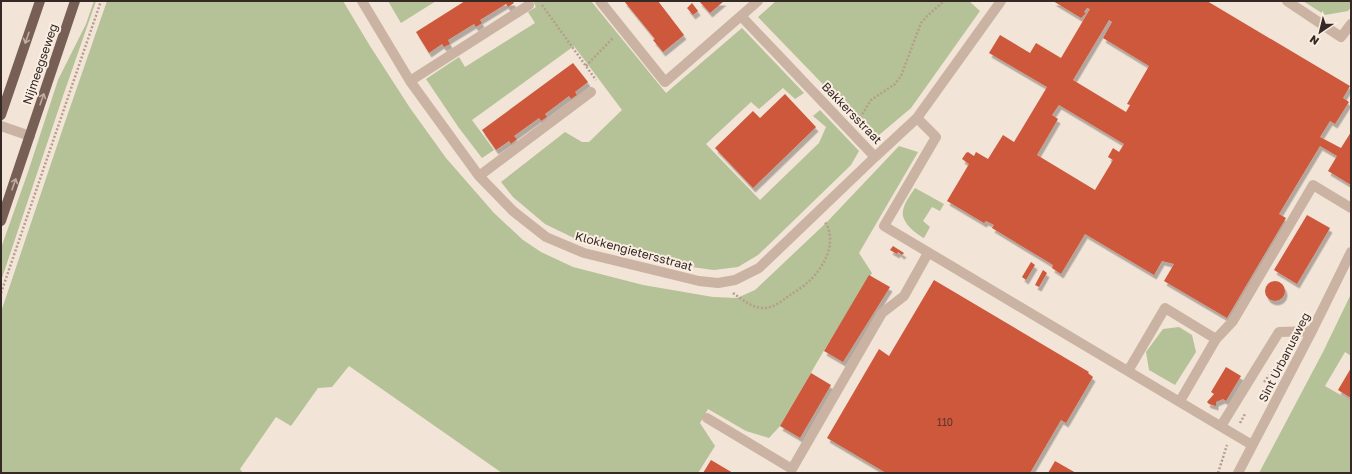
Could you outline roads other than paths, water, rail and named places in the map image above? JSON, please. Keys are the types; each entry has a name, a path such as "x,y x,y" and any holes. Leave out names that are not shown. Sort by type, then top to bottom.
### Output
{"main road":[{"name":"Nijmeegseweg","path":"1,115 40,1"},
{"name":"Nijmeegseweg","path":"1,221 75,1"}],"street":[{"name":"Klokkengietersstraat","path":"362,1 410,81 479,176 513,211 546,237 584,253 699,281 718,283 735,280 759,268 875,157"},
{"path":"600,1 665,82 758,1"},
{"path":"1287,1 1341,37 1351,24"},
{"path":"410,81 534,3"},
{"name":"Bakkersstraat","path":"741,16 875,157 917,118 996,3"},
{"path":"479,176 592,92"},
{"path":"917,118 936,137 884,226 1252,445"},
{"path":"1,126 30,136"},
{"path":"1180,401 1216,339 1233,321 1313,185 1351,208"},
{"path":"707,418 796,471 882,314 904,296 928,252"},
{"name":"Sint Urbanusweg","path":"1238,473 1312,331 1351,252"},
{"path":"1128,371 1165,308 1216,339"},
{"path":"1221,426 1279,332 1312,331"}]}
